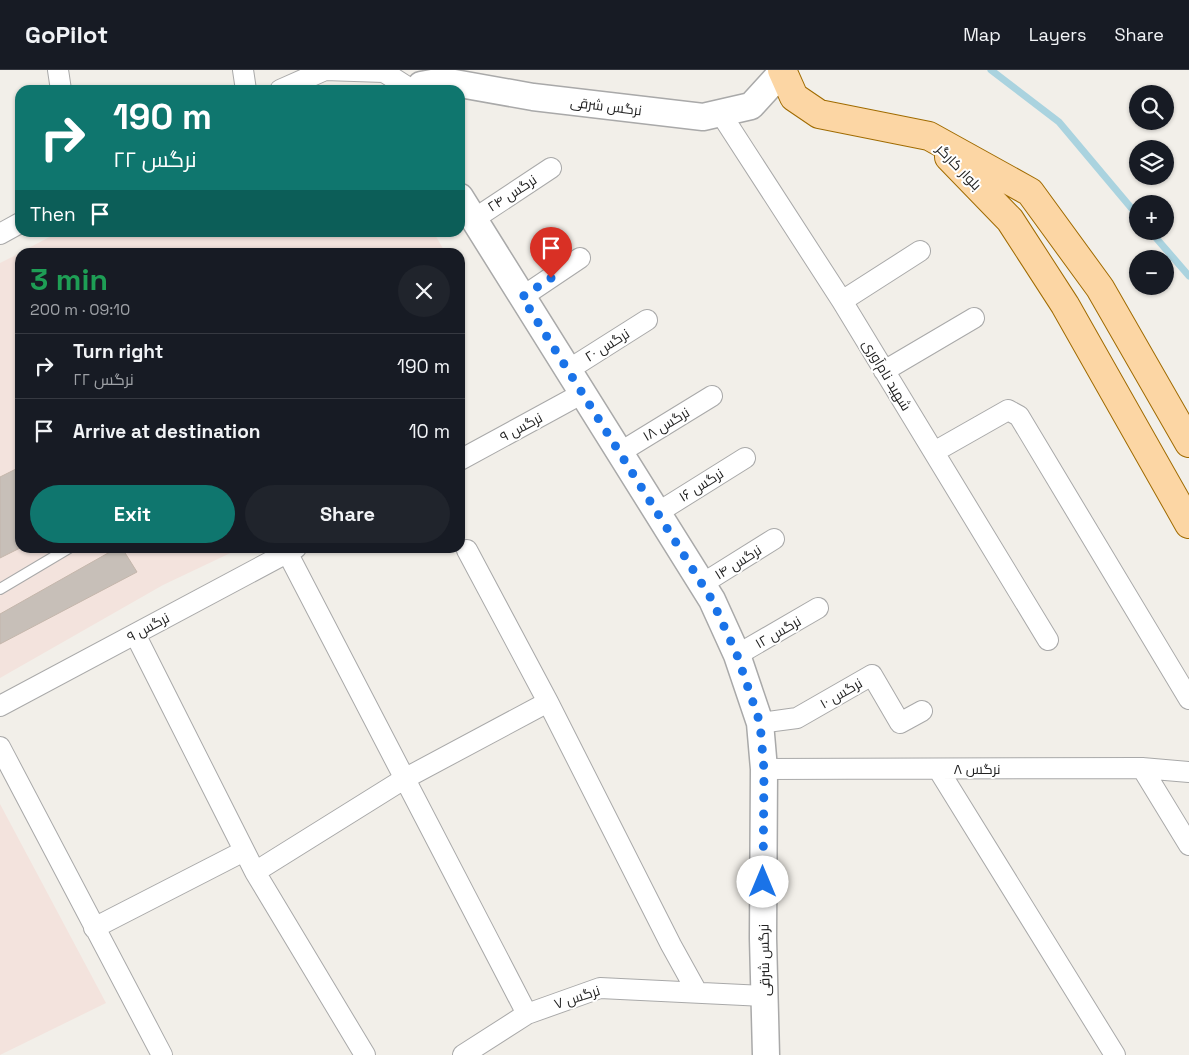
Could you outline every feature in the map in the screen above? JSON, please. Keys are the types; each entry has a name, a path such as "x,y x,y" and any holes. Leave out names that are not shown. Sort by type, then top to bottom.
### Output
{"main road":[{"path":"782,71 794,97 819,114 929,136"},
{"name":"بلوار کارگر","path":"929,136 1030,192 1100,288 1189,443"},
{"name":"بلوار کارگر","path":"929,136 1010,220 1065,305 1189,524"}],"street":[{"path":"58,70 60,85"},
{"path":"243,70 245,85"},
{"path":"291,85 325,70 384,72 404,85"},
{"name":"نرگس شرقی","path":"421,85 443,81 534,97 703,118 751,106 782,71"},
{"name":"شهید نام‌آوری","path":"721,114 842,300 1048,640"},
{"name":"نرگس ۲۴","path":"467,208 551,168"},
{"name":"نرگس شرقی","path":"467,208 712,600 737,655 760,723 764,770 764,996 766,1055"},
{"path":"0,234 15,226"},
{"path":"842,300 920,251"},
{"path":"522,297 580,258"},
{"path":"884,371 974,318"},
{"name":"نرگس ۲۰","path":"568,370 647,320"},
{"name":"نرگس ۹","path":"465,457 583,393"},
{"name":"نرگس ۱۸","path":"619,452 712,396"},
{"path":"934,452 1008,410 1019,416 1189,699"},
{"name":"نرگس ۱۶","path":"657,513 745,458"},
{"name":"نرگس ۱۴","path":"702,584 774,539"},
{"path":"467,550 548,702 671,945 697,992"},
{"name":"نرگس ۹","path":"0,706 285,553"},
{"path":"292,553 404,779 527,1014"},
{"name":"نرگس ۱۲","path":"737,655 818,608"},
{"path":"136,634 255,872 365,1055"},
{"name":"نرگس ۱۰","path":"760,723 797,718 872,675 900,723 922,711"},
{"path":"255,872 404,779 548,702"},
{"path":"0,747 162,1055"},
{"path":"1142,768 1189,845"},
{"name":"نرگس ۸","path":"764,770 1142,768 1189,772"},
{"path":"938,769 1115,1055"},
{"path":"94,928 244,851"},
{"name":"نرگس ۷","path":"463,1055 527,1014 600,988 764,996"}],"lane":[{"path":"0,589 61,553"}],"shaded area":[{"path":"50,237 436,237 443,248 29,248"},
{"path":"15,256 15,553 230,553 163,585 0,678 0,263"},
{"path":"0,804 106,1003 0,1055"}],"building":[{"path":"15,470 15,550 0,558 0,477"},
{"path":"108,553 125,553 137,572 0,644 0,614"}],"waterway":[{"path":"991,70 1059,122 1129,205"},
{"path":"1158,240 1189,276"}],"route":[{"path":"551,278 522,297 712,600 737,655 760,723 764,770 763,882"}]}
